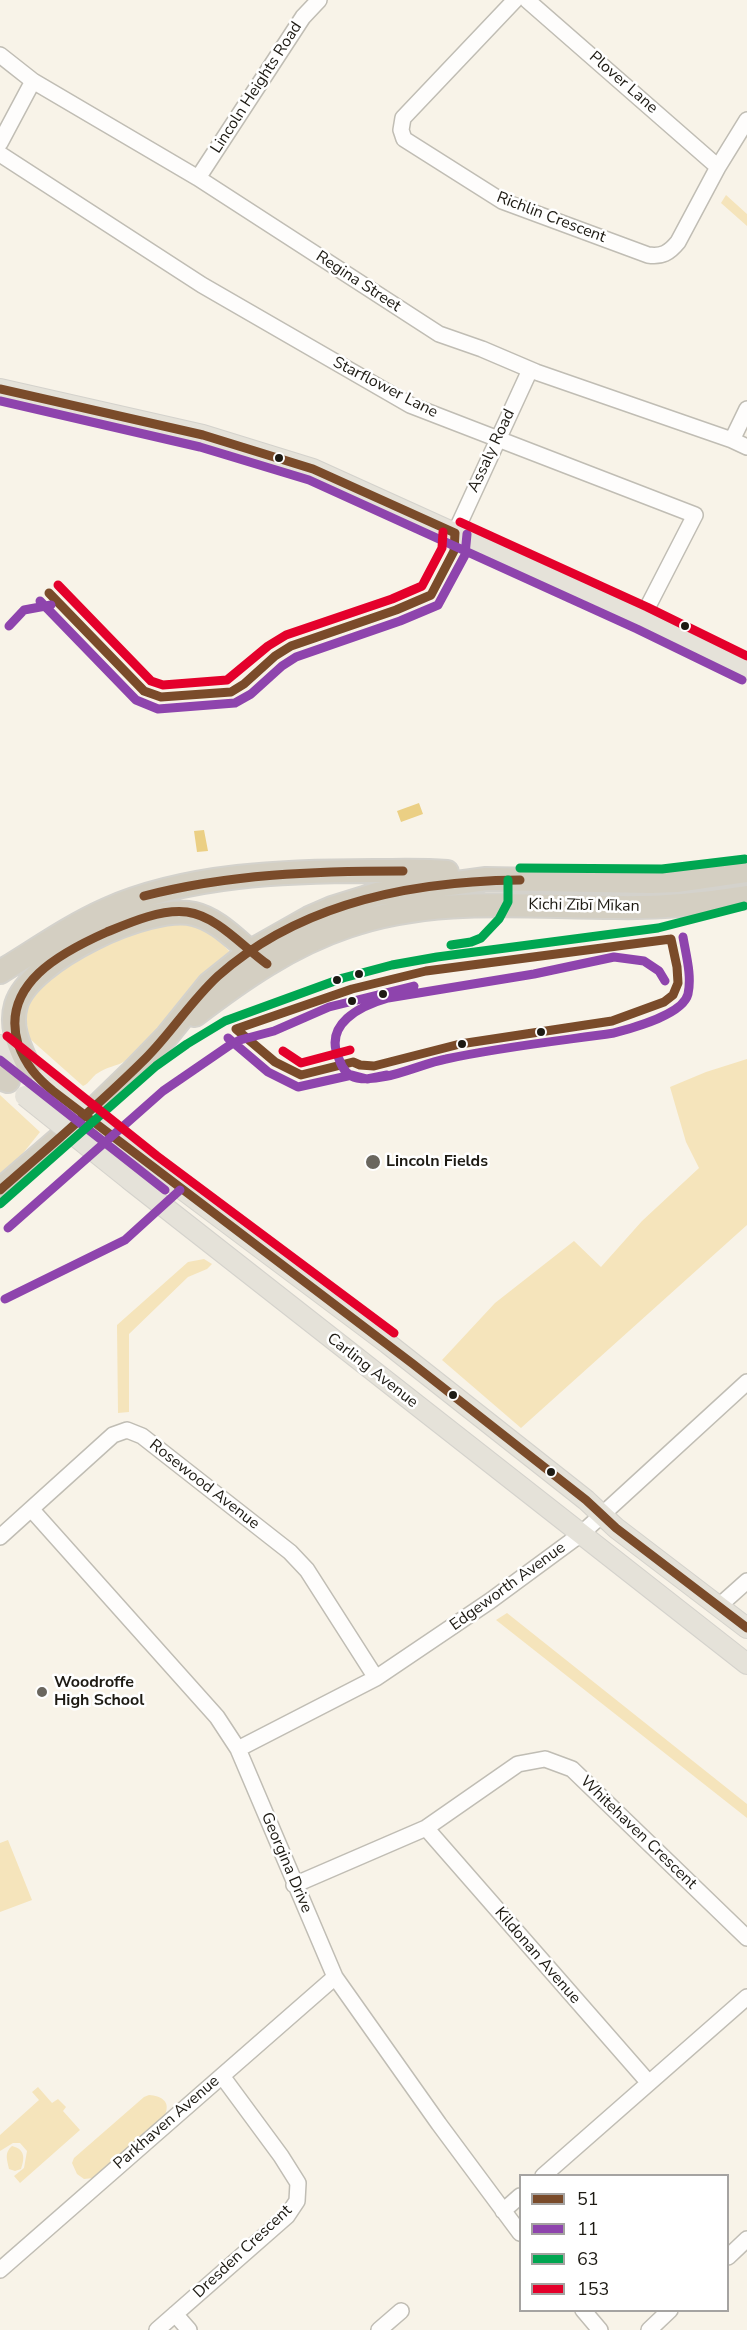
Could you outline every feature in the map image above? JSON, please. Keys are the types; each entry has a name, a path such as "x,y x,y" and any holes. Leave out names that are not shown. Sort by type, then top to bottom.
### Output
{"highway":[{"path":"0,972 76,924 121,904 169,889 265,875 329,870 435,871 486,879"},
{"name":"Kichi Zībī Mīkan","path":"0,1190 98,1105 167,1036 209,984 258,958 309,918 367,897 400,890 486,879 652,882 747,871"},
{"name":"Kichi Zībī Mīkan","path":"258,958 299,946 349,925 428,908 498,905 693,906 747,897"},
{"path":"36,1075 13,1027 18,999 31,979 83,944 112,930 148,917 180,912 196,914 212,921 258,958"}],"main road":[{"path":"0,389 203,435 313,469 642,618 747,669"},
{"name":"Carling Avenue","path":"0,1045 150,1165 387,1343 661,1563 747,1628"},
{"name":"Carling Avenue","path":"8,1082 217,1249 747,1664"}],"street":[{"name":"Lincoln Heights Road","path":"198,178 303,17 319,0"},
{"name":"Richlin Crescent","path":"515,0 402,118 401,130 404,139 502,201 648,255 660,256 671,250 678,242 718,166 747,120"},
{"name":"Plover Lane","path":"527,0 718,166"},
{"name":"Regina Street","path":"0,55 33,81 198,178 439,334 482,349 530,370 747,447"},
{"path":"0,143 33,81"},
{"name":"Starflower Lane","path":"0,154 202,285 410,405 695,515 642,618"},
{"name":"Assaly Road","path":"455,533 530,370"},
{"path":"732,440 747,409"},
{"name":"Edgeworth Avenue","path":"238,1749 376,1678 486,1604 581,1534 747,1382"},
{"name":"Rosewood Avenue","path":"0,1537 113,1435 127,1430 142,1436 290,1552 307,1570 376,1678"},
{"name":"Georgina Drive","path":"32,1510 217,1717 238,1749 335,1977 519,2232"},
{"path":"719,1606 747,1581"},
{"name":"Whitehaven Crescent","path":"294,1885 426,1828 518,1764 545,1759 572,1769 747,1938"},
{"name":"Kildonan Avenue","path":"426,1828 649,2083"},
{"name":"Parkhaven Avenue","path":"0,2271 335,1977"},
{"path":"544,2174 747,1997"},
{"name":"Dresden Crescent","path":"157,2330 287,2216 297,2201 298,2183 222,2076"},
{"path":"503,2211 519,2197"},
{"path":"729,2256 747,2239"},
{"path":"379,2330 401,2311"},
{"path":"585,2312 600,2330"},
{"path":"648,2330 668,2312"},
{"path":"175,2314 189,2330"}],"shaded area":[{"path":"726,195 747,214 747,226 721,203"},
{"path":"419,803 423,814 401,822 397,811"},
{"path":"204,830 208,851 197,852 194,831"},
{"path":"177,920 208,933 232,954 128,1059 98,1073 83,1086 29,1038 25,1010 35,988 47,975 120,932"},
{"path":"747,1059 747,1225 521,1428 442,1360 495,1303 574,1241 601,1267 642,1221 699,1168 686,1142 670,1087"},
{"path":"0,1095 40,1132 0,1179"},
{"path":"204,1259 212,1264 207,1269 188,1277 129,1334 129,1412 118,1413 117,1325 188,1262"},
{"path":"507,1613 747,1804 747,1818 496,1620"},
{"path":"8,1840 32,1900 0,1912 0,1843"},
{"path":"38,2087 52,2103 58,2099 66,2107 63,2111 80,2130 20,2183 14,2176 24,2168 27,2151 20,2143 13,2143 0,2151 0,2135 39,2100 32,2092"},
{"path":"149,2095 164,2100 167,2106 165,2115 93,2178 84,2179 77,2174 72,2163 74,2158"},
{"path":"12,2146 22,2152 23,2158 21,2169 15,2171 9,2169 7,2159 8,2151"}],"transit line":[{"name":"51","path":"0,389 203,435 313,469 455,533"},
{"name":"11","path":"0,401 200,447 309,480 637,629 742,680"},
{"name":"153","path":"460,522 647,607 747,656"},
{"name":"153","path":"58,585 151,681 163,685 227,680 268,646 286,635 392,599 422,586 442,548 443,532"},
{"name":"51","path":"49,593 144,691 161,697 231,692 291,646 396,610 431,595 454,551 455,533"},
{"name":"11","path":"40,601 136,700 158,709 235,703 251,694 282,666 296,657 400,621 438,605 465,555 467,534"},
{"name":"11","path":"9,626 24,610 51,605"},
{"name":"63","path":"520,868 662,869 745,859"},
{"name":"51","path":"144,896 240,878 337,872 403,871"},
{"name":"63","path":"451,945 481,938 499,919 508,902 508,880"},
{"name":"51","path":"0,1190 74,1126 128,1075 155,1048 218,976 250,951 285,930 321,914 360,901 399,892 439,885 520,880"},
{"name":"63","path":"0,1204 156,1066 225,1021 343,978 392,965 658,928 744,906"},
{"name":"51","path":"267,964 209,919 187,912 167,912 146,917 90,940 54,960 39,973 26,987 18,1004 15,1023 18,1044 32,1070 53,1091 413,1364 586,1500 616,1528 747,1628"},
{"name":"11","path":"665,981 659,971 644,961 614,957 534,974 388,998 366,1006 347,1018 340,1026 335,1047 348,1073 353,1077 368,1079 390,1076 436,1061 467,1055 614,1033 632,1028 656,1020 684,1002 688,994 689,980 683,937"},
{"name":"51","path":"236,1029 275,1062 301,1075 353,1062 374,1066 460,1044 612,1021 664,1002 673,995 678,983 671,939"},
{"name":"51","path":"236,1029 352,989 426,971 671,939"},
{"name":"11","path":"8,1228 163,1091 230,1045 274,1031 329,1007 414,986"},
{"name":"153","path":"7,1036 157,1156 394,1333"},
{"name":"11","path":"228,1038 268,1072 298,1087 352,1075 367,1079 387,1075"},
{"name":"153","path":"283,1051 301,1063 350,1050"},
{"name":"11","path":"0,1060 165,1190"},
{"name":"11","path":"5,1299 125,1240 180,1190"}],"place":[{"name":"Lincoln Fields","path":"373,1162"},
{"name":"Woodroffe High School","path":"42,1692"}]}
